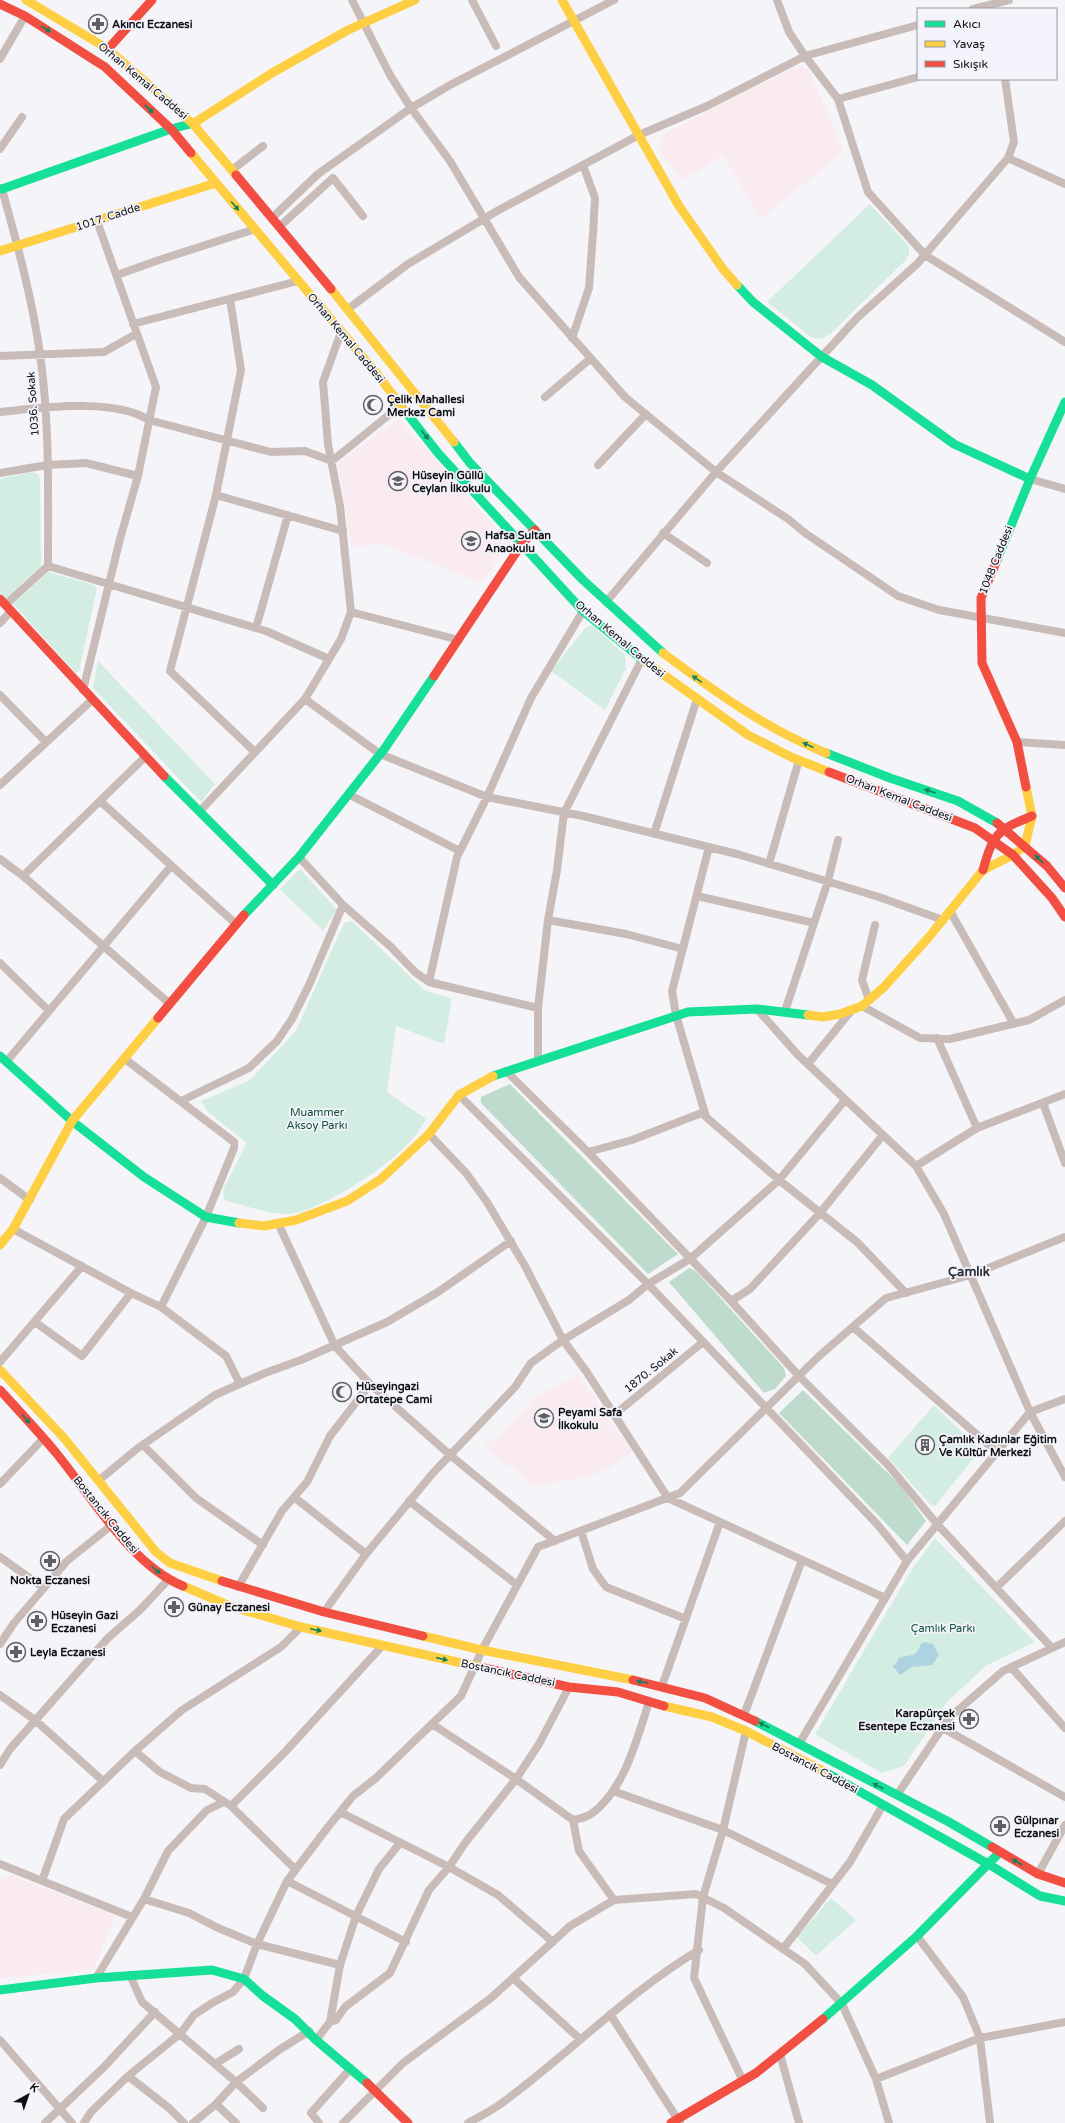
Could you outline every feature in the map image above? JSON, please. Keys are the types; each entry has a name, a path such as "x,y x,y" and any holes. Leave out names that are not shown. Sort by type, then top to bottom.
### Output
{"main road":[{"name":"Orhan Kemal Caddesi","path":"26,0 108,49 193,124 348,309 470,463 606,602 650,643 716,693 782,733 814,748 890,778 958,801 1019,850 1047,866 1065,888"},
{"path":"108,49 152,0"},
{"path":"1,188 171,129 193,124 272,73 363,23 415,0"},
{"path":"562,0 679,206 723,269 753,302 822,357 872,385 954,444 1030,479"},
{"name":"Orhan Kemal Caddesi","path":"0,4 25,16 105,67 171,129 342,332 438,453 583,611 642,659 748,735 799,760 975,828 997,833 1019,850 1065,917"},
{"name":"1017. Cadde","path":"0,251 216,183"},
{"name":"1048 Caddesi","path":"1019,850 1032,816 1017,742 982,663 980,619 981,598 1030,479 1065,402"},
{"path":"0,1245 13,1229 30,1200 72,1121 236,924 299,857 380,754 459,640 521,545 535,530"},
{"path":"5,605 145,757 273,885"},
{"path":"4,1058 72,1121 144,1177 206,1217 242,1224 264,1226 296,1220 347,1201 381,1179 429,1134 459,1095 506,1070 688,1012 757,1009 785,1011 824,1017 840,1014 861,1005 884,987 943,920 983,870 997,833 1032,816"},
{"path":"983,870 1019,850"},
{"name":"Bostancık Caddesi","path":"0,1370 64,1438 156,1552 170,1563 194,1573 324,1612 482,1650 662,1686 704,1698 744,1715 949,1822 1038,1874 1065,1883"},
{"name":"Bostancık Caddesi","path":"0,1390 56,1453 112,1525 144,1561 168,1580 230,1606 301,1627 570,1687 618,1692 649,1702 712,1717 746,1732 883,1805 990,1865 1040,1896 1065,1901"},
{"path":"676,2122 743,2081 780,2054 842,2004 917,1936 990,1865 1000,1852"},
{"path":"0,1990 96,1978 212,1970 244,1979 263,1996 309,2031 316,2040 351,2068 408,2123"}],"street":[{"path":"352,0 390,75 411,108 450,161 519,277 625,397 716,472 788,519 898,596 939,610 980,619 1065,633"},
{"path":"472,0 496,46"},
{"path":"272,218 318,174 411,108 450,85 614,0"},
{"path":"777,0 789,32 805,56 838,98 868,192 925,255 1065,342"},
{"path":"977,8 1009,0"},
{"path":"0,59 25,16"},
{"path":"348,309 408,264 484,219 639,135 707,106 805,56 917,25"},
{"path":"838,98 917,78"},
{"path":"606,602 716,472 857,318 917,264 1008,158 1014,142 1005,80"},
{"path":"0,150 22,117"},
{"path":"232,170 263,146"},
{"path":"1008,158 1065,184"},
{"path":"572,338 589,288 593,233 595,198 583,165"},
{"path":"279,227 333,178 363,216"},
{"name":"1036. Sokak","path":"1,188 18,245 40,354 45,407 48,566"},
{"path":"83,690 109,584 138,476 156,387 97,221"},
{"path":"117,275 255,229"},
{"path":"133,324 298,281"},
{"path":"230,299 241,370 216,495 170,671 255,752"},
{"path":"200,811 305,699 341,639 351,612 343,531 328,444 323,382 342,332"},
{"path":"0,356 104,352 136,334"},
{"path":"545,397 590,359"},
{"path":"332,461 401,405"},
{"path":"0,412 45,407 78,406 119,409 142,416 149,420 271,452 306,451 332,461"},
{"path":"598,465 646,414"},
{"path":"0,473 47,465 86,463 138,476"},
{"path":"1030,479 1065,489"},
{"path":"216,495 343,531"},
{"path":"256,628 288,515"},
{"path":"663,533 707,563"},
{"path":"0,623 5,605 48,566 256,628 329,659"},
{"path":"429,982 456,858 487,796 531,698 583,611"},
{"path":"351,612 459,640"},
{"path":"538,1060 538,1008 548,920 557,870 564,813 642,659"},
{"path":"0,694 46,742"},
{"path":"305,699 380,754 487,796 533,805 710,847 828,881 879,897 943,920"},
{"path":"654,834 697,699"},
{"path":"1,783 92,700"},
{"path":"1017,742 1065,745"},
{"path":"23,876 145,757"},
{"path":"769,864 799,760"},
{"path":"348,794 460,851"},
{"path":"100,801 236,924"},
{"path":"785,1011 828,881 838,840"},
{"path":"710,847 672,991 676,1015 706,1118 779,1180 857,1242 906,1293"},
{"path":"299,857 343,905 392,947 415,972 429,982 538,1008"},
{"path":"0,859 23,876 170,1004"},
{"path":"4,1058 49,1011 171,866"},
{"path":"697,896 814,923"},
{"path":"181,1101 249,1068 277,1042 292,1019 309,985 343,905"},
{"path":"950,911 1014,1024"},
{"path":"548,920 626,934 683,949"},
{"path":"808,1064 861,1005 862,980 875,925"},
{"path":"0,963 49,1011"},
{"path":"861,1005 920,1038 950,1039 1029,1020 1065,1000"},
{"path":"757,1009 808,1064 916,1166 944,1214 1030,1412 1065,1477"},
{"path":"937,1038 976,1128"},
{"path":"125,1059 234,1142 234,1148 206,1217 161,1307"},
{"path":"506,1070 588,1152 731,1301 799,1376 888,1465 937,1524 997,1586 1052,1648"},
{"path":"916,1166 976,1128 1065,1094"},
{"path":"459,1095 648,1284 876,1524 907,1561"},
{"path":"324,1612 366,1554 409,1501 450,1455 515,1388 531,1363 563,1340 629,1300 648,1284 690,1259 779,1180 845,1100"},
{"path":"1043,1103 1065,1163"},
{"path":"588,1152 632,1140 704,1112"},
{"path":"429,1134 466,1173 487,1202 511,1241 563,1340 668,1498 884,1598"},
{"path":"731,1301 750,1289 820,1213 883,1135"},
{"path":"0,1178 30,1200"},
{"path":"278,1223 335,1346 370,1384 450,1455 555,1541"},
{"path":"13,1229 131,1293 161,1307 226,1356 240,1384"},
{"path":"84,2123 91,2112 128,2076 181,2033 194,2015 233,1992 244,1979 258,1944 287,1881 295,1869 353,1796 376,1778 460,1696 482,1650 538,1547 680,1493 799,1376 886,1298 971,1275 1064,1240"},
{"path":"98,1481 143,1445 214,1395 335,1346 415,1307 511,1241"},
{"path":"0,1362 82,1266"},
{"path":"35,1322 82,1356 131,1293"},
{"path":"853,1327 997,1452"},
{"name":"1870. Sokak","path":"614,1415 703,1342"},
{"path":"238,1587 282,1511 307,1482 330,1436 370,1384"},
{"path":"799,1744 907,1561 1030,1412 1065,1399"},
{"path":"0,1484 43,1439"},
{"path":"143,1445 196,1498 263,1545"},
{"path":"294,1497 366,1554"},
{"path":"409,1501 517,1585"},
{"path":"997,1586 1065,1521"},
{"path":"662,1686 720,1522"},
{"path":"0,1644 14,1623 67,1561 112,1525"},
{"path":"581,1531 593,1569 606,1587 686,1619"},
{"path":"0,1557 44,1588"},
{"path":"744,1715 802,1560"},
{"path":"0,1765 10,1749 108,1638 141,1609 168,1580"},
{"path":"42,1881 64,1819 135,1751 182,1710 281,1647 301,1627"},
{"path":"897,1795 949,1718 1003,1670 1065,1642"},
{"path":"96,1978 144,1899 168,1851 194,1821 207,1810 228,1804 285,1752 383,1645"},
{"path":"1011,1667 1065,1728"},
{"path":"330,2022 336,2020 345,2007 390,1973 406,1942 429,1890 449,1867 465,1843 516,1779 539,1744 570,1687"},
{"path":"0,1695 35,1720 103,1781"},
{"path":"573,1820 590,1815 613,1791 632,1755 649,1702"},
{"path":"432,1724 516,1779 573,1820 579,1851 614,1900"},
{"path":"943,1728 1065,1796"},
{"path":"743,2081 694,1978 703,1897 723,1830 746,1732"},
{"path":"135,1751 160,1772 191,1788 205,1789 228,1804 295,1869"},
{"path":"613,1791 723,1830 832,1884"},
{"path":"783,1949 850,1862 883,1805"},
{"path":"340,1812 449,1867 498,1895 553,1942"},
{"path":"1038,1874 1065,1825"},
{"path":"316,2040 330,2022 340,1965 356,1916 379,1869 400,1843"},
{"path":"0,1864 132,1917"},
{"path":"287,1881 406,1942"},
{"path":"343,2123 403,2063 491,1998 570,1926 614,1900 696,1894 724,1908 805,1964 842,2004 876,2079 889,2123"},
{"path":"144,1899 189,1913 218,1928 258,1944 340,1965"},
{"path":"917,1936 963,1997 980,2038 990,2123"},
{"path":"468,2123 501,2104 610,2014 671,1967 698,1950"},
{"path":"130,1975 142,2002 181,2033 263,2108"},
{"path":"514,1978 580,2039"},
{"path":"45,2123 59,2108 104,2067 155,2012"},
{"path":"610,2014 676,2122"},
{"path":"876,2079 980,2038 1065,2022"},
{"path":"193,2123 216,2104 236,2082 279,2050 309,2031"},
{"path":"0,2040 72,2123"},
{"path":"214,2064 239,2049"},
{"path":"780,2054 799,2123"},
{"path":"319,2123 311,2113 351,2068"},
{"path":"128,2076 169,2108 184,2123"},
{"path":"216,2104 236,2123"}],"shaded area":[{"path":"798,66 809,70 844,152 760,219 723,155 682,181 658,149 663,134"},
{"name":"Hüseyin Güllü Ceylan İlkokulu","path":"395,421 401,421 500,533 504,548 494,566 481,583 380,543 351,547 338,463"},
{"path":"578,1374 632,1453 604,1471 578,1479 558,1481 532,1488 510,1465 507,1467 484,1446 498,1437 534,1398"},
{"path":"11,1875 116,1916 93,1970 0,1978 0,1880"}],"green space":[{"path":"870,204 909,246 909,254 906,260 830,334 821,339 812,338 767,302"},
{"path":"32,472 39,475 40,482 41,566 5,599 0,593 0,480 2,478"},
{"path":"48,572 94,585 97,588 79,671 76,673 13,604"},
{"path":"592,625 625,655 626,669 605,710 551,671 586,627"},
{"path":"98,661 215,784 201,802 93,688"},
{"path":"300,869 337,910 323,931 280,889"},
{"name":"Muammer Aksoy Parkı","path":"352,921 424,990 452,999 444,1044 396,1026 387,1092 426,1119 410,1142 387,1163 352,1187 316,1206 300,1212 279,1214 224,1200 223,1189 247,1143 208,1112 201,1101 250,1080 296,1031 344,923"},
{"path":"510,1084 678,1254 648,1274 481,1103 481,1097"},
{"path":"689,1268 696,1271 784,1368 786,1376 775,1389 764,1393 669,1282"},
{"path":"803,1390 901,1486 926,1521 907,1545 779,1413"},
{"path":"934,1405 979,1449 977,1454 935,1506 931,1505 888,1458"},
{"name":"Çamlık Parkı","path":"935,1538 1035,1642 987,1665 947,1702 904,1766 882,1773 815,1734 912,1569"},
{"path":"831,1898 856,1920 816,1956 797,1937"}],"water":[{"path":"924,1642 933,1644 939,1655 932,1665 912,1667 900,1675 892,1665 895,1665 899,1658 915,1654 920,1645"}],"traffic: fast":[{"path":"2,189 171,129 194,123"},
{"path":"737,285 753,302 822,357 872,385 954,444 1030,479"},
{"path":"997,560 1030,479 1065,402"},
{"path":"405,411 438,453 583,611 643,660"},
{"path":"454,442 470,463 583,580 663,653"},
{"path":"244,915 299,857 385,748 434,676"},
{"path":"826,753 890,778 958,801 997,823"},
{"path":"164,776 273,885"},
{"path":"493,1076 688,1012 757,1009 808,1015"},
{"path":"0,1056 72,1121 144,1177 206,1217 239,1223"},
{"path":"755,1721 949,1822 992,1847"},
{"path":"825,1772 990,1865 1040,1896 1065,1901"},
{"path":"823,2019 917,1936 1000,1852"},
{"path":"0,1990 96,1978 212,1970 244,1979 263,1996 295,2019 316,2040 367,2083"}],"traffic: slow":[{"path":"26,0 108,49 193,124 236,175"},
{"path":"194,123 272,73 348,30 415,0"},
{"path":"562,0 679,206 723,269 737,285"},
{"path":"191,153 377,374 405,411"},
{"path":"0,251 216,183"},
{"path":"331,289 454,442"},
{"path":"663,653 721,695 762,721 782,733 826,753"},
{"path":"643,660 748,735 791,757 829,772"},
{"path":"808,1015 823,1017 840,1014 862,1006 884,987 929,937 983,870 1013,855 1025,846 1032,816 1026,787"},
{"path":"0,1245 13,1229 72,1121 158,1018"},
{"path":"239,1223 264,1226 296,1220 347,1201 381,1179 429,1134 459,1095 493,1076"},
{"path":"0,1370 64,1438 156,1552 170,1563 222,1581"},
{"path":"183,1586 230,1606 301,1627 484,1668"},
{"path":"423,1636 482,1650 633,1680"},
{"path":"664,1706 712,1717 746,1731 825,1772"}],"traffic: jam":[{"path":"108,49 152,0"},
{"path":"0,4 25,16 105,67 171,129 191,153"},
{"path":"236,175 331,289"},
{"path":"434,676 521,545 535,530"},
{"path":"997,560 981,598 982,663 1017,742 1026,787"},
{"path":"0,599 164,776"},
{"path":"829,772 975,828 1013,855 1052,898 1065,917"},
{"path":"983,870 990,848 998,835 1011,825 1032,816"},
{"path":"997,823 1047,866 1065,888"},
{"path":"158,1018 244,915"},
{"path":"0,1390 57,1454 114,1528 130,1546 146,1563 164,1576 183,1586"},
{"path":"222,1581 324,1612 423,1636"},
{"path":"484,1668 569,1687 618,1692 664,1706"},
{"path":"633,1680 705,1698 755,1721"},
{"path":"992,1847 1038,1874 1065,1883"},
{"path":"671,2123 756,2073 823,2019"},
{"path":"367,2083 408,2123"}],"place":[{"name":"Akıncı Eczanesi","path":"98,24"},
{"name":"Çelik Mahallesi Merkez Cami","path":"373,405"},
{"name":"Hüseyin Güllü Ceylan İlkokulu","path":"398,481"},
{"name":"Hafsa Sultan Anaokulu","path":"471,541"},
{"name":"Hüseyingazi Ortatepe Cami","path":"342,1392"},
{"name":"Peyami Safa İlkokulu","path":"544,1418"},
{"name":"Çamlık Kadınlar Eğitim Ve Kültür Merkezi","path":"925,1445"},
{"name":"Nokta Eczanesi","path":"50,1561"},
{"name":"Günay Eczanesi","path":"174,1607"},
{"name":"Hüseyin Gazi Eczanesi","path":"37,1621"},
{"name":"Leyla Eczanesi","path":"16,1652"},
{"name":"Karapürçek Esentepe Eczanesi","path":"969,1719"},
{"name":"Gülpınar Eczanesi","path":"1000,1826"}],"district":[{"name":"Çamlık","path":"969,1272"}]}
